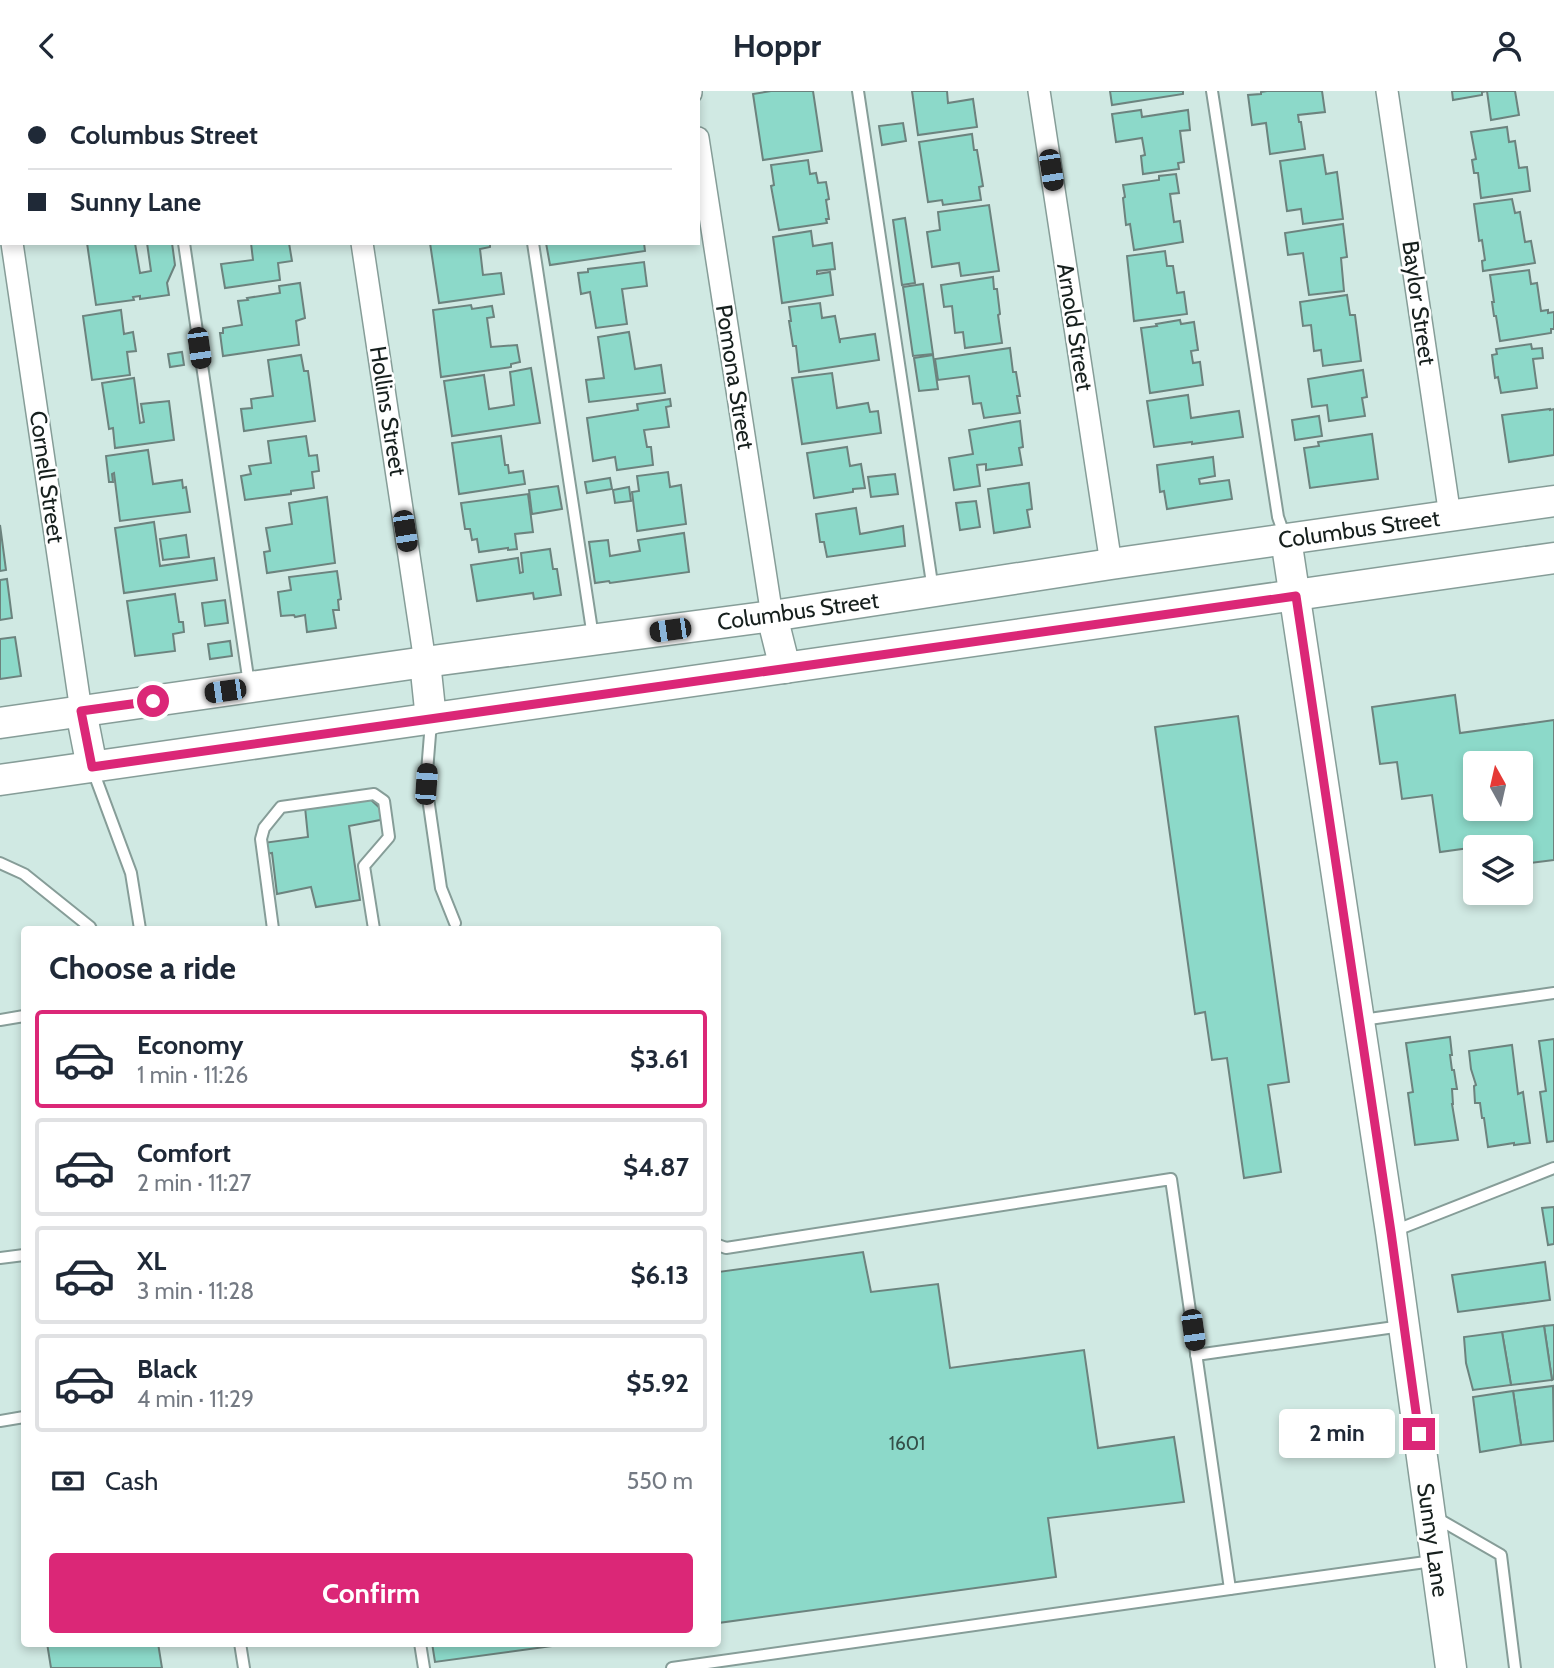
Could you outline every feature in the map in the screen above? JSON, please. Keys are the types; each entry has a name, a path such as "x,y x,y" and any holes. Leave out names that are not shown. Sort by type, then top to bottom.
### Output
{"main road":[{"name":"Columbus Street","path":"0,723 772,616 1111,564 1554,501"},
{"name":"Sunny Lane","path":"1286,539 1391,1232 1451,1668"},
{"path":"0,780 1554,558"},
{"path":"772,616 785,668"},
{"path":"425,662 431,719"},
{"path":"81,711 92,767"}],"street":[{"name":"Arnold Street","path":"1039,91 1111,564"},
{"name":"Baylor Street","path":"1387,91 1450,516"},
{"name":"Pomona Street","path":"700,151 772,616"},
{"name":"Cornell Street","path":"12,245 81,711"},
{"name":"Hollins Street","path":"362,245 425,662"}],"lane":[{"path":"858,91 933,591"},
{"path":"1212,91 1278,517 1286,539"},
{"path":"184,245 250,688"},
{"path":"533,245 594,640"},
{"path":"431,719 426,784 441,888 455,923"},
{"path":"92,767 131,873 139,926"},
{"path":"273,926 261,839 264,828 281,807 374,795 384,801 389,837 364,866 374,926"},
{"path":"0,863 24,874 90,926"},
{"path":"1360,1020 1554,993"},
{"path":"0,1020 21,1016"},
{"path":"1391,1232 1554,1168"},
{"path":"721,1246 726,1248 1171,1179 1230,1589"},
{"path":"0,1258 21,1255"},
{"path":"1196,1355 1404,1326"},
{"path":"0,1421 21,1418"},
{"path":"1430,1514 1501,1555 1516,1668"},
{"path":"673,1668 1436,1561"},
{"path":"241,1647 244,1668"},
{"path":"421,1647 424,1668"}],"building":[{"path":"813,91 822,151 763,160 753,94"},
{"path":"912,91 947,91 948,103 973,99 977,127 918,135"},
{"path":"1110,91 1183,91 1183,94 1112,105"},
{"path":"1267,91 1322,91 1325,112 1298,115 1305,149 1270,154 1266,123 1252,125 1248,95"},
{"path":"1452,91 1487,91 1482,92 1482,95 1453,100"},
{"path":"1487,91 1515,91 1519,115 1491,120"},
{"path":"1141,110 1142,117 1188,110 1190,130 1180,131 1184,162 1178,163 1179,169 1143,174 1141,156 1145,155 1142,138 1116,142 1112,114"},
{"path":"903,123 906,141 882,145 879,126"},
{"path":"1507,127 1509,142 1515,141 1519,168 1527,167 1530,191 1481,198 1478,173 1474,173 1472,160 1476,159 1471,132"},
{"path":"972,134 983,186 979,187 981,200 943,205 942,200 928,202 919,142"},
{"path":"1323,155 1326,174 1337,172 1343,219 1303,224 1301,209 1287,211 1280,161"},
{"path":"808,160 810,174 816,173 818,183 826,182 829,219 826,219 827,223 779,230 771,186 774,185 771,165"},
{"path":"1176,174 1179,193 1170,194 1174,222 1180,221 1183,242 1134,250 1130,224 1126,225 1123,185 1159,180 1159,176"},
{"path":"1512,199 1515,213 1520,212 1525,242 1531,241 1535,263 1483,271 1482,261 1485,260 1482,240 1479,241 1474,204"},
{"path":"989,205 999,271 961,276 959,263 932,267 927,232 940,230 938,212"},
{"path":"905,218 915,283 902,285 893,220"},
{"path":"1343,224 1347,257 1341,258 1344,291 1309,295 1303,253 1288,255 1285,233"},
{"path":"811,231 813,246 832,243 835,269 817,271 817,274 830,272 833,295 782,303 773,237"},
{"path":"87,245 135,245 140,273 151,271 147,245 172,245 175,265 167,283 169,295 140,299 140,296 133,297 134,300 96,305"},
{"path":"251,245 289,245 292,261 278,263 280,280 225,288 221,264 253,260"},
{"path":"430,245 490,245 480,249 483,275 501,273 504,294 439,303"},
{"path":"546,245 644,245 645,251 550,265"},
{"path":"1165,251 1167,266 1173,266 1177,293 1184,292 1187,314 1134,321 1127,256"},
{"path":"644,262 647,286 622,289 627,324 596,328 590,292 581,294 578,273 588,272 588,269"},
{"path":"1529,270 1531,284 1537,283 1541,311 1554,312 1554,329 1551,329 1551,333 1500,341 1494,316 1490,275"},
{"path":"993,277 994,289 997,289 1002,343 965,348 963,332 955,333 952,306 944,307 941,285"},
{"path":"300,283 305,318 296,321 299,345 223,356 220,333 223,333 223,328 242,325 238,301 280,293 279,286"},
{"path":"923,284 933,354 913,356 903,287"},
{"path":"1347,295 1350,315 1355,315 1361,361 1323,366 1321,350 1314,351 1311,325 1303,326 1300,302"},
{"path":"820,303 822,318 835,316 840,343 840,339 875,334 879,360 799,372 789,321 789,307"},
{"path":"471,305 472,309 492,306 494,317 487,318 491,347 517,345 520,362 511,364 511,367 441,377 433,310"},
{"path":"121,310 124,334 133,332 136,351 127,352 130,375 92,380 83,316"},
{"path":"1180,320 1181,324 1194,322 1198,350 1191,351 1193,363 1200,362 1203,385 1150,393 1141,328"},
{"path":"629,332 635,369 661,365 665,393 589,402 586,380 604,378 598,337"},
{"path":"1531,344 1532,349 1542,348 1543,358 1533,359 1537,388 1501,393 1498,377 1495,378 1492,355 1497,354 1496,349"},
{"path":"1010,348 1020,396 1017,396 1020,413 984,418 981,403 973,404 969,376 938,380 935,359"},
{"path":"182,352 184,365 170,367 168,354"},
{"path":"301,355 304,371 308,371 315,421 244,431 241,409 252,408 251,399 273,396 268,360"},
{"path":"933,355 938,389 919,391 914,358"},
{"path":"531,368 540,423 452,436 444,381 484,375 489,409 514,405 510,372"},
{"path":"1363,370 1367,397 1362,398 1365,416 1329,421 1327,405 1312,407 1308,379"},
{"path":"832,373 837,408 868,403 870,412 878,411 881,433 802,444 792,378"},
{"path":"134,378 140,423 144,422 141,404 169,401 174,440 115,448 113,428 109,429 102,383"},
{"path":"1188,395 1191,418 1239,411 1243,437 1154,447 1147,401"},
{"path":"670,399 671,406 666,407 669,427 644,430 647,447 651,447 653,465 617,470 615,457 593,461 587,418 638,410 637,404"},
{"path":"1554,409 1554,455 1509,462 1502,415"},
{"path":"1319,416 1322,436 1295,440 1292,420"},
{"path":"1020,421 1023,447 1019,448 1022,465 986,470 986,464 977,465 980,486 954,490 949,458 973,454 969,430"},
{"path":"1372,434 1378,479 1310,488 1304,448 1319,446 1318,442"},
{"path":"306,436 309,456 317,455 319,471 312,472 314,488 245,500 241,476 251,474 249,466 271,463 268,441"},
{"path":"501,436 505,465 508,465 509,473 523,471 525,484 459,494 452,443"},
{"path":"847,447 850,466 861,464 865,488 814,498 807,453"},
{"path":"148,450 153,484 182,480 183,488 186,487 190,512 120,521 114,473 113,482 109,482 106,456"},
{"path":"1213,457 1215,476 1199,479 1200,484 1229,480 1232,499 1167,509 1164,491 1160,492 1157,465"},
{"path":"668,472 670,487 681,485 686,524 637,531 632,492 639,491 637,476"},
{"path":"895,474 898,494 871,497 868,477"},
{"path":"610,478 612,489 587,493 585,482"},
{"path":"1029,483 1032,509 1027,510 1030,527 994,533 988,489"},
{"path":"558,486 562,509 532,514 529,490"},
{"path":"629,487 631,501 615,503 613,490"},
{"path":"528,494 533,532 515,534 517,549 479,552 477,539 472,540 470,529 465,529 461,503"},
{"path":"327,497 335,563 267,573 264,552 270,551 266,528 292,524 289,503"},
{"path":"976,501 980,527 960,530 956,503"},
{"path":"856,508 860,534 903,526 905,546 827,557 824,542 820,542 816,514"},
{"path":"154,522 160,566 214,558 217,580 124,593 115,528"},
{"path":"0,525 6,570 0,571"},
{"path":"684,533 689,572 595,583 589,542 608,540 610,556 640,551 638,540"},
{"path":"186,535 189,557 163,560 160,539"},
{"path":"550,549 553,569 557,569 561,595 534,599 533,593 477,601 471,565 518,558 520,573 523,572 521,553"},
{"path":"337,571 341,599 338,600 339,610 333,610 336,628 307,632 305,615 281,616 278,592 291,590 289,577"},
{"path":"7,579 12,618 0,620 0,580"},
{"path":"175,594 179,622 183,622 184,632 173,634 175,651 135,656 127,601"},
{"path":"225,600 228,623 205,626 202,603"},
{"path":"15,637 21,676 0,679 0,639"},
{"path":"230,641 232,656 210,659 208,644"},
{"path":"1455,695 1460,733 1554,720 1554,860 1533,863 1533,835 1463,835 1463,849 1440,852 1432,795 1402,799 1397,762 1380,764 1372,707"},
{"path":"1238,716 1289,1082 1268,1085 1281,1172 1244,1178 1227,1058 1212,1060 1205,1012 1195,1014 1155,727"},
{"path":"368,797 385,813 380,820 349,826 360,900 316,907 311,887 277,894 272,853 265,854 263,843 308,837 305,807"},
{"path":"1450,1037 1452,1070 1457,1089 1452,1089 1452,1104 1458,1140 1415,1145 1408,1093 1413,1092 1406,1043"},
{"path":"1554,1039 1554,1141 1547,1142 1540,1092 1546,1091 1539,1041"},
{"path":"1512,1045 1518,1094 1523,1092 1530,1143 1488,1147 1480,1103 1475,1103 1476,1085 1469,1051"},
{"path":"1554,1207 1554,1244 1548,1245 1542,1208"},
{"path":"863,1252 871,1292 938,1284 950,1368 1084,1350 1098,1448 1174,1437 1184,1502 1048,1518 1056,1577 721,1623 721,1272"},
{"path":"1545,1262 1550,1300 1458,1312 1452,1275"},
{"path":"1554,1325 1554,1379 1552,1380 1544,1326"},
{"path":"1544,1326 1552,1380 1511,1385 1502,1332"},
{"path":"1502,1332 1511,1385 1473,1390 1466,1363 1464,1337"},
{"path":"1553,1386 1554,1441 1521,1445 1513,1391"},
{"path":"1513,1391 1521,1445 1480,1452 1473,1397"},
{"path":"48,1647 159,1647 162,1668 51,1668"},
{"path":"433,1647 545,1647 435,1662"}],"route":[{"path":"153,701 81,711 92,767 1296,596 1419,1434"}]}
